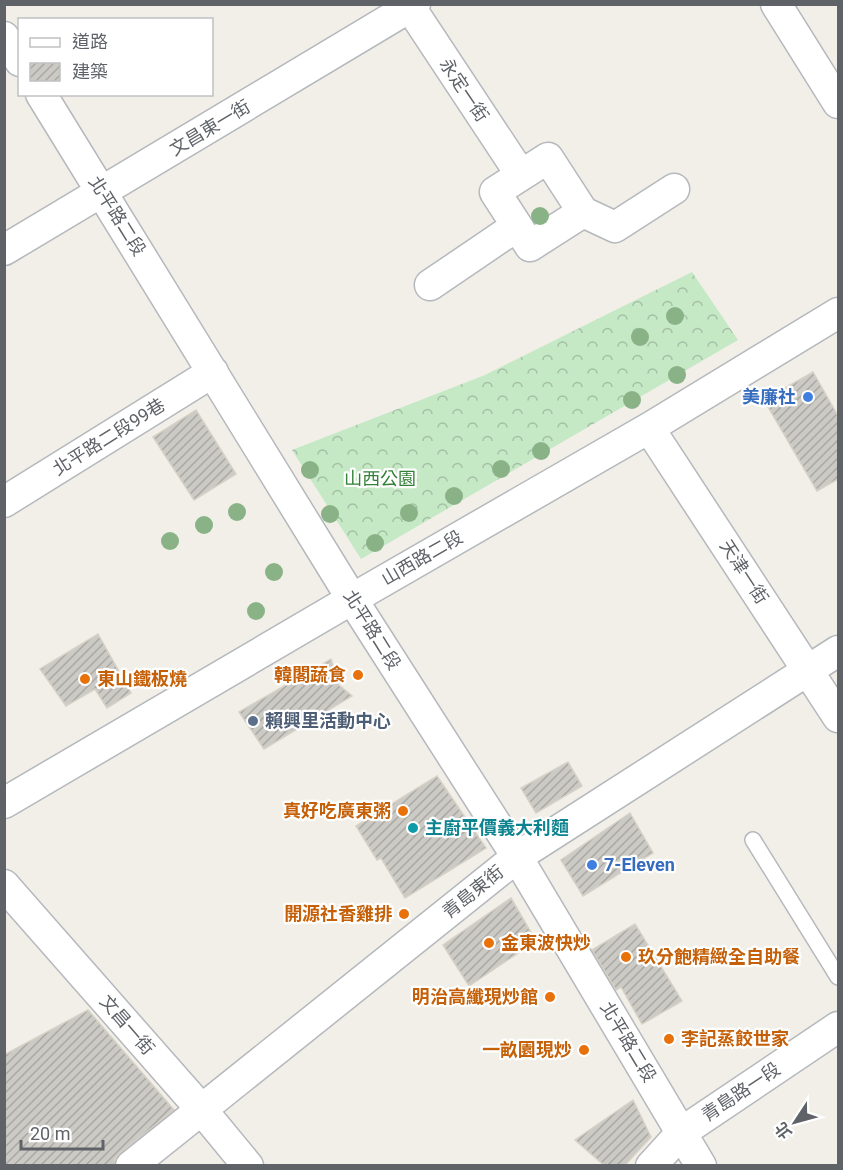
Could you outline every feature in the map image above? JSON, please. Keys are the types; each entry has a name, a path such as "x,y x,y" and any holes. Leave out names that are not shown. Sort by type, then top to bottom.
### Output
{"street":[{"path":"776,4 838,103"},
{"name":"永定一街","path":"411,6 521,175"},
{"name":"文昌東一街","path":"4,250 411,6"},
{"path":"4,37 18,58"},
{"name":"北平路二段","path":"42,96 352,599 517,857 701,1166"},
{"path":"583,212 530,246 495,192 548,158 583,212 615,227 674,189"},
{"path":"430,285 517,226"},
{"name":"山西路二段","path":"4,803 649,428 838,313"},
{"name":"北平路二段99巷","path":"4,502 213,372"},
{"name":"天津一街","path":"649,428 838,717"},
{"name":"青島東街","path":"131,1166 517,857 838,651"},
{"name":"文昌一街","path":"4,885 201,1109 248,1166"},
{"name":"青島路一段","path":"651,1166 682,1132 838,1027"}],"lane":[{"path":"753,840 838,977"}],"green space":[{"name":"山西公園","path":"692,272 738,340 361,559 292,450 485,375"}],"building":[{"path":"813,372 838,416 838,479 817,491 764,400"},
{"path":"196,410 236,474 194,500 153,437"},
{"name":"東山鐵板燒","path":"98,634 131,693 107,708 95,689 66,706 40,669"},
{"path":"331,659 339,685 352,696 264,749 239,712"},
{"path":"568,762 582,786 536,813 521,788"},
{"path":"437,776 486,848 405,898 381,858 377,860 356,826"},
{"path":"630,813 653,853 583,896 561,860"},
{"name":"金東波快炒","path":"511,898 536,941 469,986 443,945"},
{"path":"635,924 682,1001 642,1024 621,987 616,990 592,950"},
{"path":"88,1010 174,1110 120,1153 115,1159 114,1166 4,1166 4,1055"},
{"path":"633,1100 651,1137 624,1166 605,1166 575,1140"}],"place":[{"name":"美廉社","path":"808,397"},
{"name":"韓閣蔬食","path":"358,675"},
{"name":"東山鐵板燒","path":"85,679"},
{"name":"賴興里活動中心","path":"253,721"},
{"name":"真好吃廣東粥","path":"403,811"},
{"name":"主廚平價義大利麵","path":"413,828"},
{"name":"7-Eleven","path":"592,865"},
{"name":"開源社香雞排","path":"404,914"},
{"name":"金東波快炒","path":"489,943"},
{"name":"玖分飽精緻全自助餐","path":"626,957"},
{"name":"明治高纖現炒館","path":"550,997"},
{"name":"李記蒸餃世家","path":"669,1039"},
{"name":"一畝園現炒","path":"584,1050"}]}
